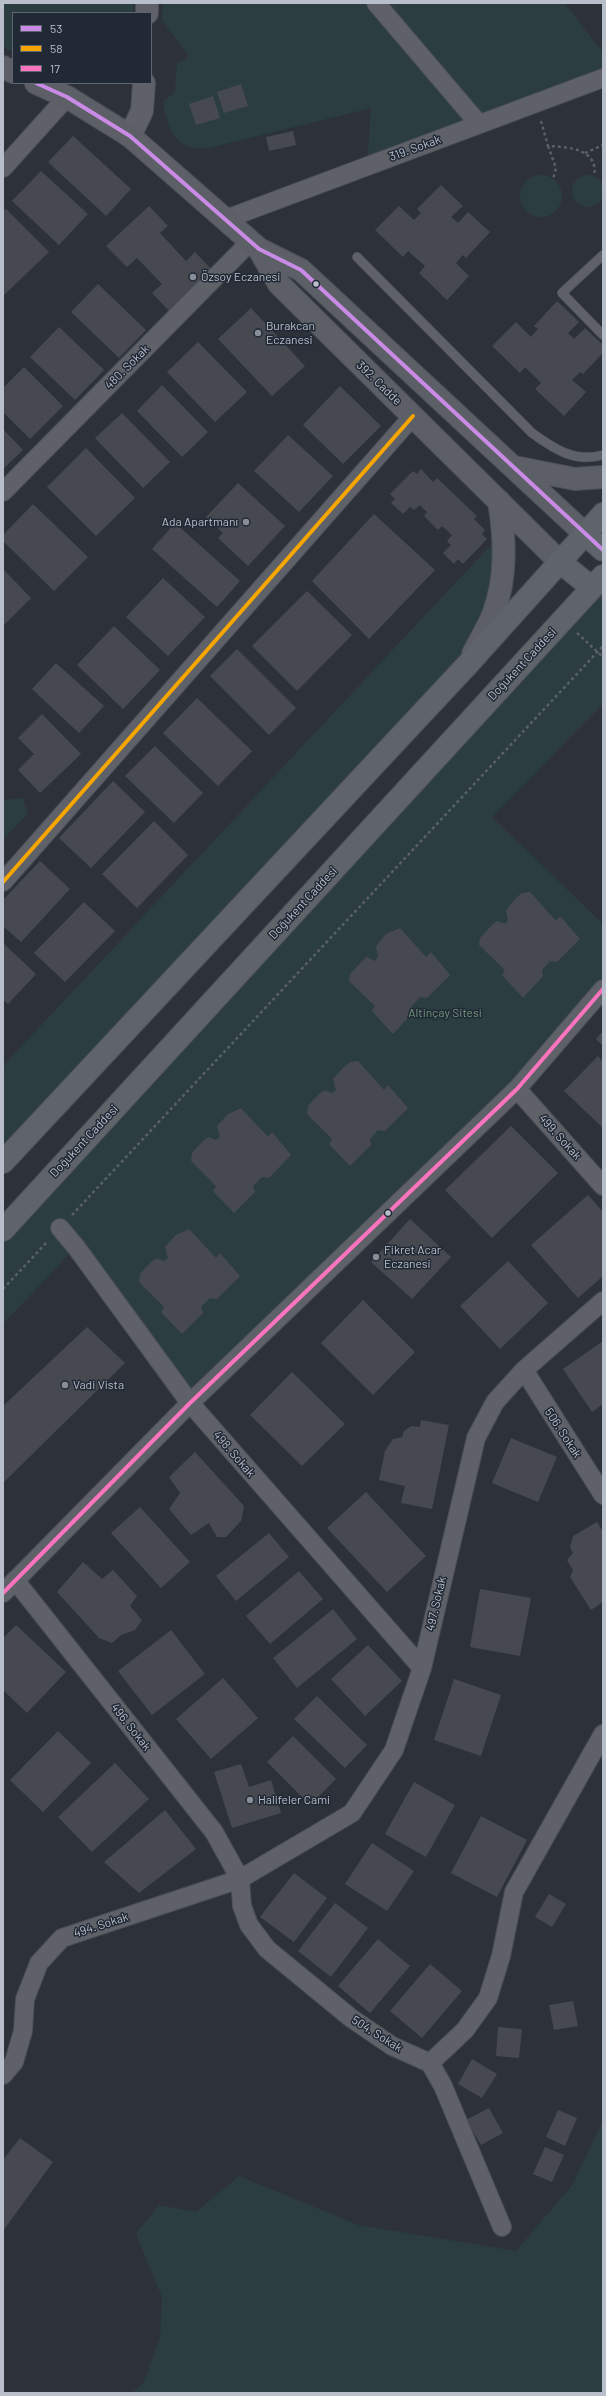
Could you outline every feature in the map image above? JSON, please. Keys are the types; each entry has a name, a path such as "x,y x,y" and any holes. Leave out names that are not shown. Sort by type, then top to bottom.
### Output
{"main road":[{"path":"3,67 12,72"},
{"name":"392. Cadde","path":"38,84 67,98 130,136 255,245 301,270 585,534"},
{"name":"392. Cadde","path":"255,245 279,284 559,561"},
{"path":"513,467 574,479 603,477"},
{"path":"469,663 494,612 503,573 505,548 499,501"},
{"path":"3,1162 469,663 559,561 603,514"},
{"path":"585,534 603,550"},
{"path":"559,561 597,582"},
{"name":"Doğukent Caddesi","path":"3,1230 597,582"}],"street":[{"path":"376,3 479,124"},
{"name":"319. Sokak","path":"226,219 603,78"},
{"path":"130,136 142,111 144,84"},
{"path":"3,168 67,98"},
{"name":"480. Sokak","path":"3,492 255,245"},
{"path":"3,882 413,416"},
{"path":"9,1586 190,1403 516,1088 603,989"},
{"name":"499. Sokak","path":"516,1088 603,1186"},
{"name":"498. Sokak","path":"60,1228 76,1247 190,1403 422,1668"},
{"name":"497. Sokak","path":"240,1879 352,1813 394,1750 422,1668 462,1492 476,1438 495,1402 524,1370 603,1301"},
{"name":"506. Sokak","path":"524,1370 603,1495"},
{"name":"496. Sokak","path":"9,1586 214,1832 240,1879"},
{"path":"502,2227 443,2086 430,2063 465,2030 488,1998 501,1956 514,1892 603,1734"},
{"name":"504. Sokak","path":"240,1879 242,1906 249,1925 267,1949 352,2018 392,2046 430,2063"},
{"name":"494. Sokak","path":"3,2075 14,2062 22,2031 25,2000 40,1963 62,1938 240,1879"}],"lane":[{"path":"603,255 562,293 603,335"},
{"path":"357,257 532,433 557,452 577,457 603,455"}],"path":[{"path":"535,103 556,168 553,179"},
{"path":"585,153 603,145"},
{"path":"548,146 574,149 585,153 592,158 596,169 594,176"},
{"path":"3,1289 603,646"}],"green space":[{"path":"3,3 133,3 133,12 12,12 12,52 3,47"},
{"path":"163,3 564,3 603,52 603,78 367,166 371,108 209,148 194,148 187,146 177,139 170,127 164,110 164,100 173,94 175,90 177,63 186,59 188,55 162,20"},
{"path":"541,175 556,181 562,196 556,211 541,217 526,211 520,196 526,181"},
{"path":"585,175 591,175 601,182 604,191 603,197 597,204 591,207 585,207 575,200 572,194 572,188 579,178"},
{"path":"504,531 505,548 469,663 3,1162 3,1066"},
{"name":"Altinçay Sitesi","path":"603,576 603,704 492,817 603,924 603,989 517,1089 190,1403 76,1247 3,1324 3,1230"},
{"path":"22,798 28,813 3,840 3,800"},
{"path":"603,2120 603,2393 131,2393 143,2384 160,2338 162,2297 136,2234 159,2205 196,2212 239,2176 358,2225 516,2251 573,2184"}],"building":[{"path":"241,84 248,106 224,113 217,92"},
{"path":"213,96 220,118 196,125 189,104"},
{"path":"293,131 296,145 269,151 266,137"},
{"path":"73,136 131,189 106,216 48,162"},
{"path":"41,171 88,214 59,245 12,201"},
{"path":"441,185 463,206 451,217 458,223 468,212 490,232 466,258 463,255 456,263 469,276 447,300 419,273 425,266 408,251 403,257 375,230 399,206 414,220 421,213 417,209"},
{"path":"149,206 168,226 160,233 186,261 195,252 214,272 171,313 152,293 162,284 137,258 127,267 106,246"},
{"path":"6,209 49,252 4,295 3,211"},
{"path":"98,284 146,330 119,358 71,312"},
{"path":"557,301 579,322 568,333 574,339 585,328 603,345 603,353 583,374 580,372 572,380 586,392 564,416 535,389 541,383 525,367 520,373 492,346 516,322 531,337 538,329 534,326"},
{"path":"251,308 305,366 272,396 218,339"},
{"path":"59,327 104,370 75,400 30,357"},
{"path":"198,342 247,392 215,422 167,372"},
{"path":"24,367 63,406 30,439 3,412 3,388"},
{"path":"162,385 208,432 182,457 137,411"},
{"path":"340,386 381,426 343,464 303,425"},
{"path":"122,413 170,462 143,488 95,438"},
{"path":"3,429 23,450 3,469"},
{"path":"288,435 333,476 299,512 254,471"},
{"path":"86,448 135,498 96,536 47,487"},
{"path":"421,469 433,482 437,478 477,516 474,519 485,530 482,534 487,539 463,564 458,559 454,564 443,553 451,545 447,541 452,535 442,526 438,530 424,516 427,512 420,505 414,510 410,507 403,514 391,503 395,499 390,494 413,471 417,474"},
{"name":"Ada Apartmanı","path":"238,483 285,526 248,566 218,538 223,533 206,517"},
{"path":"33,504 88,557 54,591 3,541 3,535"},
{"path":"374,514 435,570 369,639 312,581"},
{"path":"175,523 240,581 217,607 152,549"},
{"path":"3,569 31,598 3,626"},
{"path":"163,578 205,617 168,656 126,617"},
{"path":"307,591 352,635 297,691 252,646"},
{"path":"114,626 160,670 123,709 77,665"},
{"path":"237,649 296,708 269,735 210,676"},
{"path":"56,663 104,706 79,733 32,689"},
{"path":"197,698 252,751 218,786 163,733"},
{"path":"42,714 81,754 40,793 18,770 34,754 18,738"},
{"path":"155,746 203,793 174,823 125,776"},
{"path":"113,781 145,812 91,868 59,838"},
{"path":"154,821 188,855 137,908 102,874"},
{"path":"40,861 70,889 21,942 3,926 3,900"},
{"path":"530,892 556,921 560,916 580,939 557,962 550,961 542,970 543,976 523,998 502,975 505,970 479,945 480,938 493,924 497,921 505,924 508,921 506,910 516,898 522,893"},
{"path":"84,902 115,931 65,982 34,953"},
{"path":"400,928 426,957 431,952 450,975 427,998 420,997 412,1006 413,1012 393,1034 372,1011 375,1006 349,981 350,974 363,960 367,957 375,961 378,957 376,946 386,934"},
{"path":"3,943 36,974 8,1004 3,1000"},
{"path":"603,1031 603,1046 596,1039"},
{"path":"598,1056 603,1062 603,1128 564,1091"},
{"path":"358,1061 384,1090 388,1085 408,1108 385,1131 378,1130 370,1139 371,1145 350,1166 329,1144 332,1139 307,1114 308,1106 320,1093 325,1090 332,1093 336,1090 333,1079 344,1067 350,1062"},
{"path":"241,1108 268,1137 272,1132 291,1155 269,1178 262,1177 253,1186 255,1192 234,1213 213,1191 216,1186 191,1161 192,1153 204,1140 209,1137 216,1140 220,1137 217,1126 228,1114"},
{"path":"511,1126 558,1173 492,1238 445,1190"},
{"path":"588,1195 603,1212 603,1276 578,1298 531,1245"},
{"path":"410,1219 451,1257 412,1299 371,1262"},
{"path":"189,1229 216,1258 220,1253 240,1276 217,1299 210,1298 201,1307 203,1313 182,1334 161,1312 164,1307 139,1282 140,1274 152,1261 157,1258 164,1261 168,1258 165,1247 176,1235"},
{"path":"508,1261 548,1303 500,1349 460,1306"},
{"path":"363,1300 415,1352 373,1395 321,1343"},
{"name":"Vadi Vista","path":"87,1327 125,1363 3,1483 3,1406"},
{"path":"603,1341 603,1404 592,1412 563,1369"},
{"path":"292,1372 345,1424 302,1466 250,1415"},
{"path":"421,1420 449,1425 432,1509 401,1503 405,1486 379,1480 385,1451 393,1439 402,1437 404,1431 411,1426 420,1427"},
{"path":"511,1438 557,1457 538,1502 492,1483"},
{"path":"195,1452 244,1506 241,1521 226,1537 217,1537 209,1523 191,1535 169,1509 180,1493 169,1477"},
{"path":"366,1492 426,1556 387,1592 327,1528"},
{"path":"140,1507 190,1562 161,1588 111,1533"},
{"path":"597,1522 603,1532 603,1602 591,1610 570,1577 573,1570 567,1560 573,1553 570,1547 573,1536"},
{"path":"269,1533 289,1557 236,1601 216,1576"},
{"path":"83,1562 102,1579 113,1570 137,1596 130,1606 142,1620 135,1630 121,1635 112,1643 99,1638 57,1592"},
{"path":"299,1571 323,1599 270,1644 246,1616"},
{"path":"480,1589 531,1598 520,1656 470,1647"},
{"path":"333,1609 357,1639 297,1688 273,1658"},
{"path":"16,1625 66,1672 27,1713 3,1690 3,1638"},
{"path":"171,1630 205,1674 152,1715 118,1671"},
{"path":"368,1645 402,1681 365,1716 331,1679"},
{"path":"223,1678 258,1718 211,1759 176,1719"},
{"path":"454,1679 501,1695 481,1756 434,1740"},
{"path":"317,1696 367,1745 345,1768 294,1719"},
{"path":"58,1731 91,1763 43,1812 10,1780"},
{"path":"293,1736 336,1779 310,1805 267,1762"},
{"path":"115,1763 149,1799 92,1852 58,1817"},
{"name":"Halifeler Cami","path":"241,1764 249,1787 271,1780 281,1813 232,1828 214,1772"},
{"path":"414,1782 455,1805 426,1857 385,1834"},
{"path":"165,1810 196,1849 139,1893 104,1862"},
{"path":"481,1816 527,1840 497,1897 451,1873"},
{"path":"372,1843 414,1871 387,1911 345,1884"},
{"path":"294,1873 327,1898 294,1942 260,1917"},
{"path":"549,1894 566,1904 552,1927 535,1917"},
{"path":"335,1903 368,1928 331,1977 298,1951"},
{"path":"378,1939 410,1966 370,2013 338,1986"},
{"path":"430,1964 462,1991 422,2038 390,2011"},
{"path":"573,2001 578,2026 554,2030 549,2005"},
{"path":"498,2027 522,2029 519,2058 496,2056"},
{"path":"472,2059 497,2074 482,2098 458,2084"},
{"path":"489,2108 503,2133 481,2145 466,2120"},
{"path":"558,2110 577,2118 565,2146 546,2137"},
{"path":"20,2138 53,2162 3,2231 3,2160"},
{"path":"545,2147 564,2155 552,2182 533,2174"}],"transit line":[{"name":"53","path":"38,84 67,97 130,136 259,249 301,270 603,550"},
{"name":"58","path":"3,882 413,416"},
{"name":"17","path":"3,1593 190,1403 517,1089 603,989"}],"place":[{"name":"Özsoy Eczanesi","path":"193,277"},
{"name":"Burakcan Eczanesi","path":"258,333"},
{"name":"Ada Apartmanı","path":"246,522"},
{"name":"Fikret Acar Eczanesi","path":"376,1257"},
{"name":"Vadi Vista","path":"65,1385"},
{"name":"Halifeler Cami","path":"250,1800"}]}
